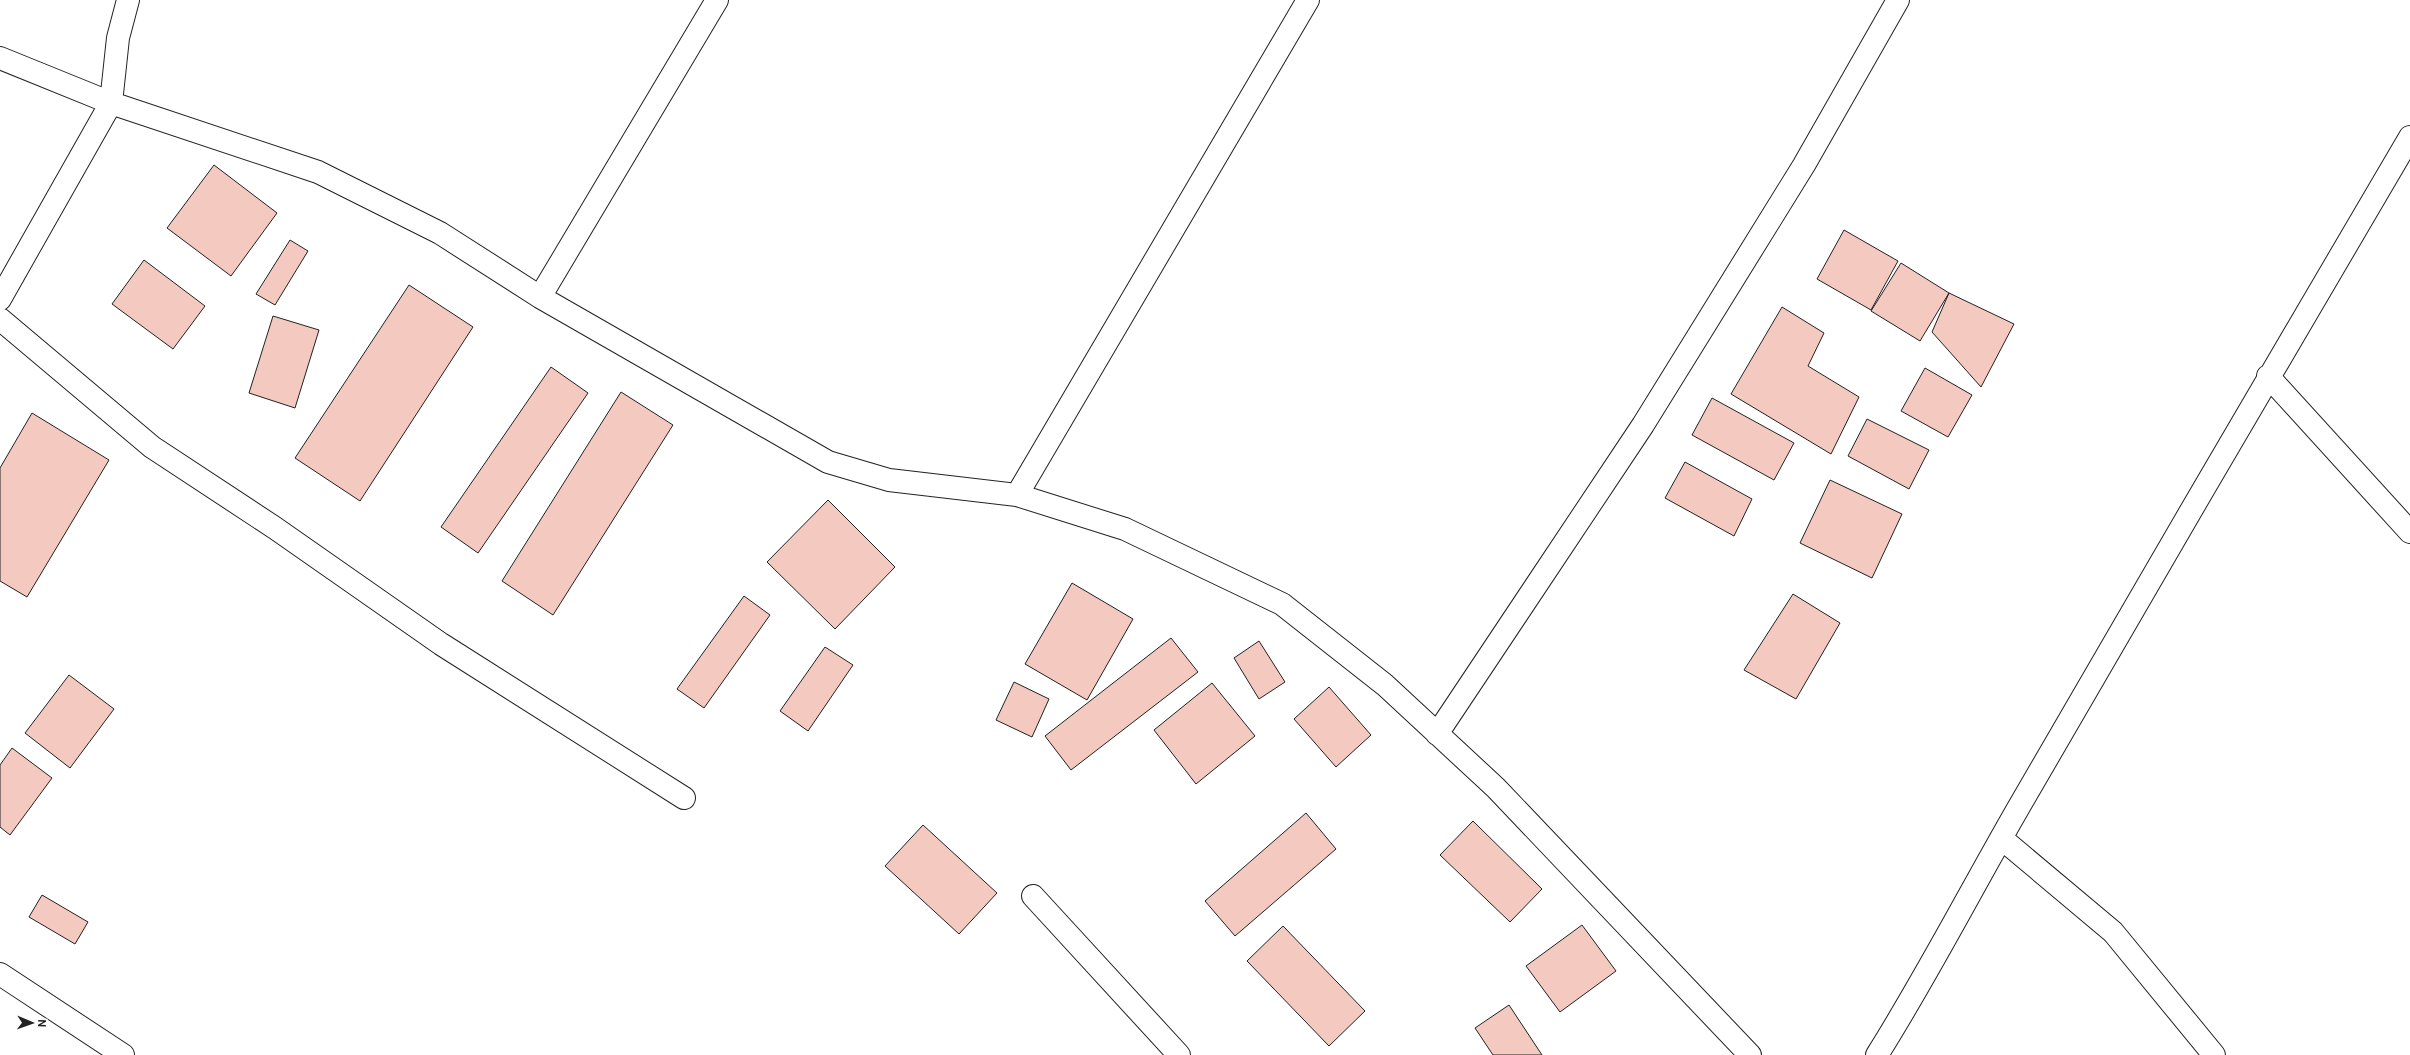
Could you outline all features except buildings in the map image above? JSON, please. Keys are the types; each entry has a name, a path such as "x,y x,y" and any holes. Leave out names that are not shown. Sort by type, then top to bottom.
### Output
{"street":[{"path":"0,299 111,103 118,38 128,0"},
{"path":"540,297 717,0"},
{"path":"1017,495 1308,0"},
{"path":"1437,734 1643,425 1804,165 1898,0"},
{"path":"0,58 111,103 318,172 440,233 540,297 828,462 889,480 1017,495 1126,529 1282,604 1385,685 1496,788 1750,1055"},
{"path":"1877,1055 1919,989 2001,838 2268,376 2410,138"},
{"path":"0,319 152,447 275,528 441,644 684,798"},
{"path":"2268,376 2410,532"},
{"path":"2001,838 2113,932 2214,1055"},
{"path":"1034,896 1179,1055"},
{"path":"0,974 123,1055"}]}
